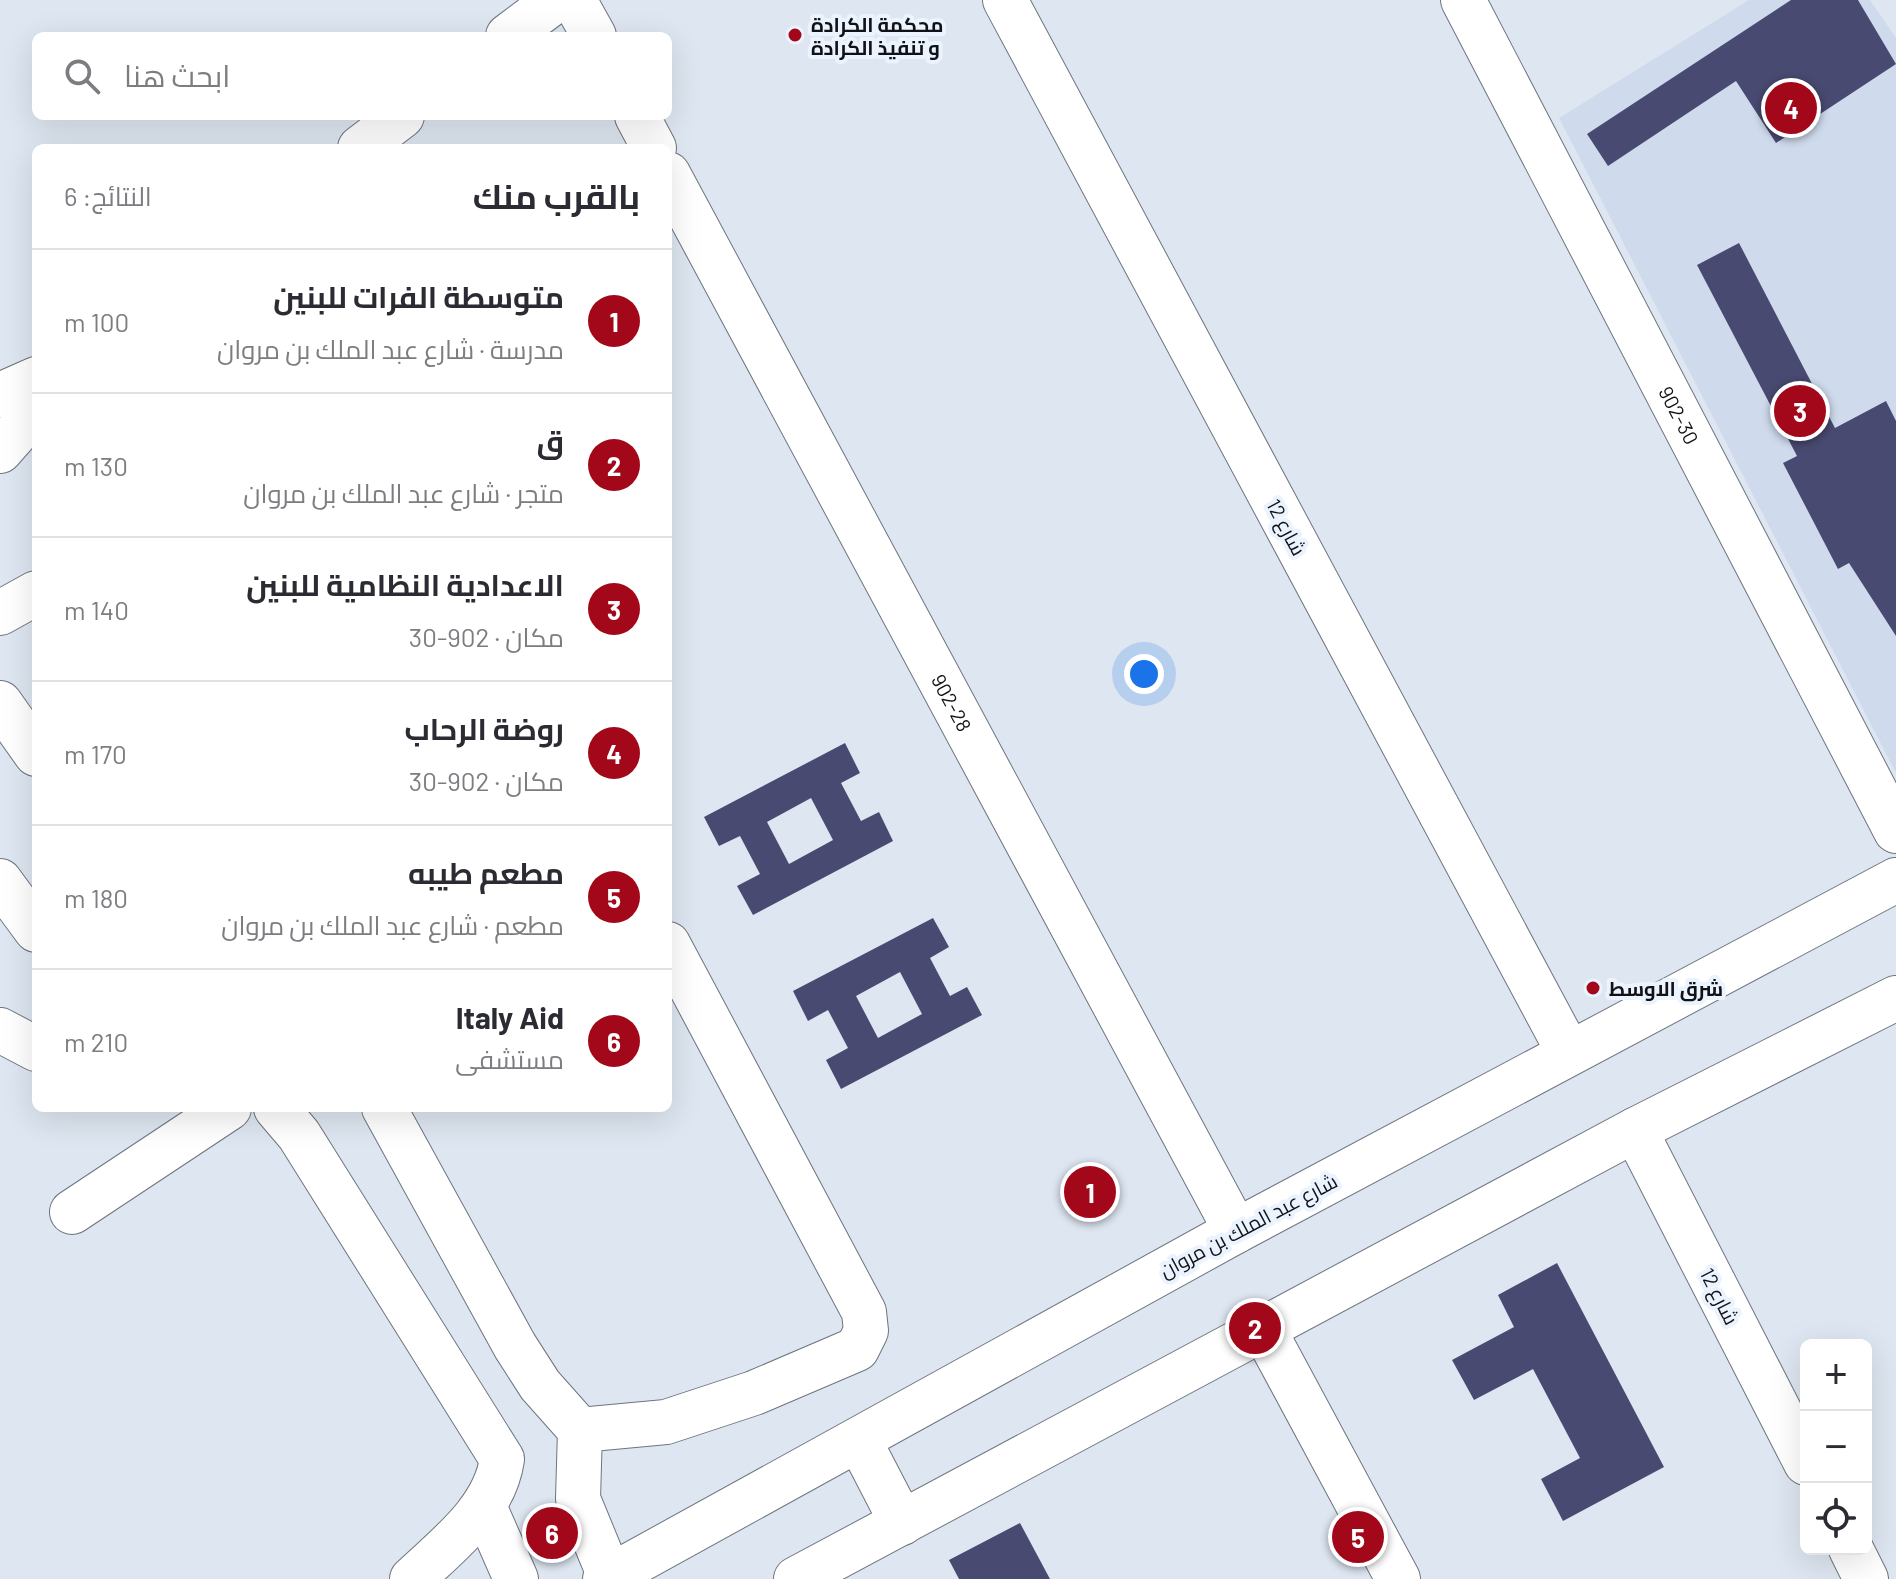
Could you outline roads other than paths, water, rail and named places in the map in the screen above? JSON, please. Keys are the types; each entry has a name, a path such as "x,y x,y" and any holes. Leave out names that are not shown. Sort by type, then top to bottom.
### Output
{"street":[{"path":"513,32 556,0"},
{"path":"574,0 592,32"},
{"name":"شارع 12","path":"1005,0 1569,1053"},
{"name":"902-30","path":"1463,0 1896,831"},
{"path":"365,144 397,120"},
{"path":"639,120 652,144"},
{"name":"902-28","path":"672,181 1236,1231"},
{"path":"0,395 32,381"},
{"path":"0,451 32,415"},
{"path":"0,613 32,595"},
{"path":"0,703 32,748"},
{"name":"شارع عبد الملك بن مروان","path":"608,1578 1236,1231 1896,880"},
{"path":"0,881 32,925"},
{"path":"580,1430 666,1422 754,1393 857,1349 866,1331 864,1312 672,952"},
{"path":"796,1579 1635,1130 1896,998"},
{"path":"0,1030 32,1047"},
{"path":"72,1212 223,1112"},
{"path":"279,1112 299,1135 502,1459 499,1479 484,1506 412,1579"},
{"path":"386,1112 515,1346 540,1385 580,1430 578,1499 608,1578"},
{"name":"شارع 12","path":"1635,1130 1800,1451"},
{"path":"1264,1330 1398,1579"},
{"path":"859,1440 902,1523"},
{"path":"484,1506 516,1579"},
{"path":"1854,1555 1866,1579"}],"place":[{"name":"محكمة الكرادة و تنفيذ الكرادة","path":"795,35"},
{"name":"روضة الرحاب","path":"1791,108"},
{"name":"الاعدادية النظامية للبنين","path":"1800,411"},
{"name":"شرق الاوسط","path":"1593,988"},
{"name":"متوسطة الفرات للبنين","path":"1090,1192"},
{"name":"ق","path":"1255,1328"},
{"name":"Italy Aid","path":"552,1533"},
{"name":"مطعم طيبه","path":"1358,1537"}]}
